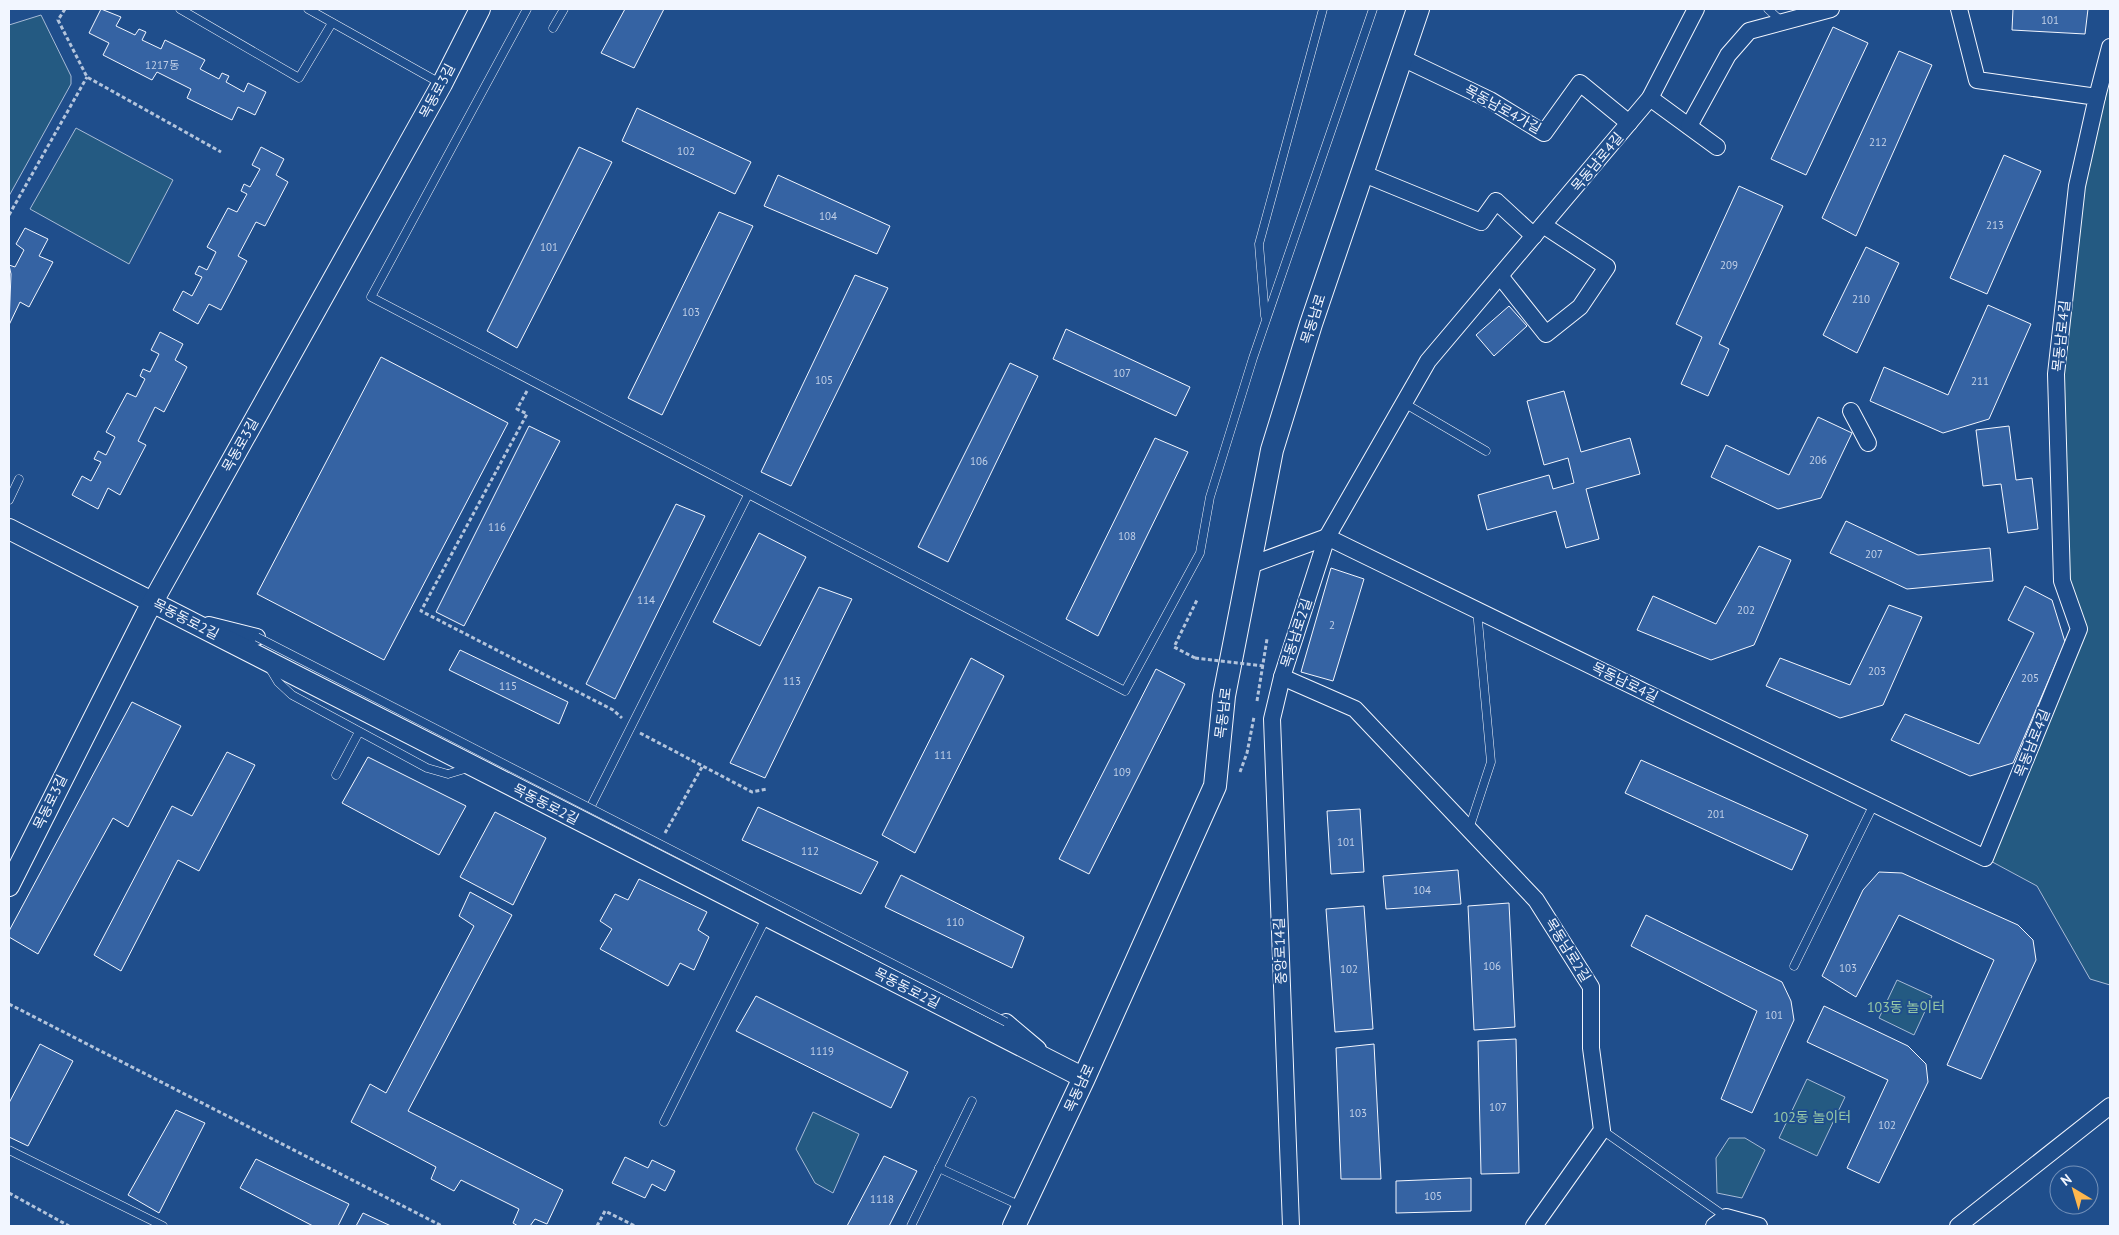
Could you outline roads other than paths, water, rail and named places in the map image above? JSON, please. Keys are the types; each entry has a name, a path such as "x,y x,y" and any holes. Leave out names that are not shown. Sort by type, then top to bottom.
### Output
{"main road":[{"name":"목동남로","path":"1019,1217 1084,1078 1215,786 1224,696 1272,450 1311,324 1364,174 1418,9"}],"street":[{"name":"목동로3길","path":"9,886 84,733 152,602 442,84 480,9"},
{"name":"목동남로4길","path":"1312,584 1328,537 1428,361 1650,98 1696,9"},
{"path":"1689,126 1728,55 1748,31 1831,9"},
{"path":"1959,9 1977,80 2097,97 2110,47"},
{"name":"목동남로4가길","path":"1402,58 1490,100 1544,134 1580,83 1629,123"},
{"name":"목동남로4길","path":"1328,537 1985,858 2079,629 2062,582 2056,374 2077,186 2097,97"},
{"path":"1650,98 1718,147"},
{"path":"1364,174 1481,222 1496,201 1538,230 1607,267 1580,307 1546,334 1500,276"},
{"path":"1851,411 1868,443"},
{"name":"목동동로2길","path":"9,529 1084,1078"},
{"path":"1248,566 1328,537"},
{"name":"목동남로2길","path":"1312,584 1282,677 1355,708 1536,900 1591,987 1591,1048 1602,1130"},
{"path":"186,619 257,637"},
{"name":"중앙로14길","path":"1282,677 1272,719 1291,1226"},
{"path":"1006,1022 1055,1063"},
{"path":"1958,1226 2110,1106"},
{"path":"1534,1226 1602,1130"},
{"path":"1720,1222 1759,1226"}],"lane":[{"path":"180,9 299,78 332,23"},
{"path":"308,9 442,84"},
{"path":"527,9 372,298 1125,691 1200,553 1210,497 1242,395 1373,9"},
{"path":"553,28 564,9"},
{"path":"1266,321 1259,244 1323,9"},
{"path":"1768,9 1782,23"},
{"path":"1404,403 1486,451"},
{"path":"9,500 19,479"},
{"path":"590,808 748,495"},
{"path":"1469,829 1491,762 1477,610"},
{"path":"257,637 1006,1022"},
{"path":"265,661 278,682 292,695 426,768 448,774 472,766"},
{"path":"336,775 359,732"},
{"path":"1794,966 1874,804"},
{"path":"664,1122 767,916"},
{"path":"911,1226 972,1101"},
{"path":"1602,1130 1720,1222"},
{"path":"9,1150 163,1226"},
{"path":"939,1168 1019,1217"}],"park label":[{"name":"103동 놀이터","path":"1906,1007"},
{"name":"102동 놀이터","path":"1812,1117"}]}
